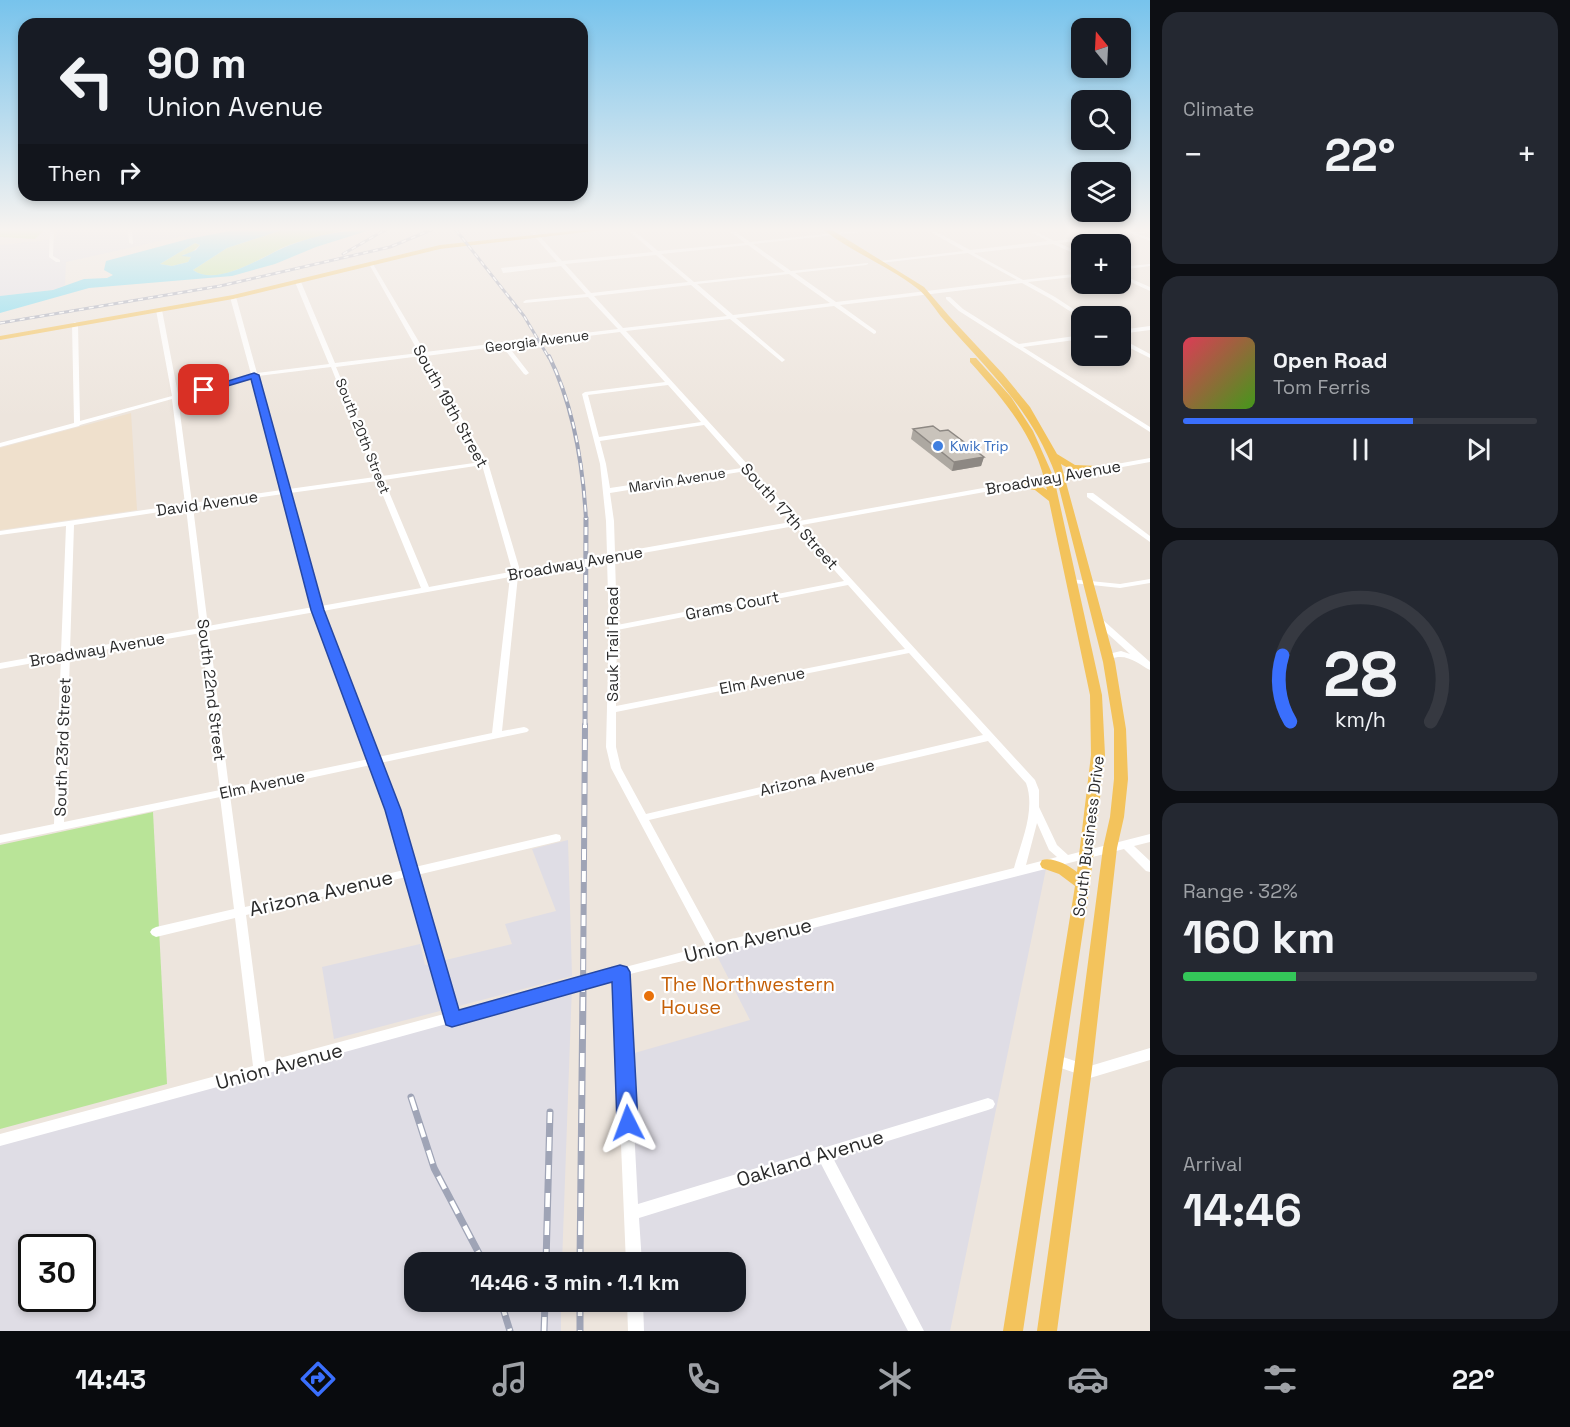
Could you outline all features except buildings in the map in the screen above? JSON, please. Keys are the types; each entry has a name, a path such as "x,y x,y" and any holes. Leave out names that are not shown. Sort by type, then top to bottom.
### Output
{"main road":[{"path":"0,338 254,292"},
{"name":"South Business Drive","path":"921,293 1012,390 1027,409 1052,453 1055,501 1096,695 1098,755 1083,884 1013,1331"},
{"name":"South Business Drive","path":"921,293 1008,399 1029,430 1055,477 1090,583 1100,622 1120,729 1120,796 1110,848 1083,1070 1047,1331"},
{"path":"1052,453 1068,466 1098,469"},
{"path":"1015,484 1038,488 1055,501"},
{"path":"1047,864 1064,870 1083,884"}],"street":[{"name":"South 20th Street","path":"302,292 426,590"},
{"name":"South 19th Street","path":"388,292 485,463 515,574 497,735"},
{"name":"South 17th Street","path":"588,292 1031,782 1036,797 1035,809 1019,870"},
{"path":"526,302 616,292"},
{"path":"704,292 782,360"},
{"path":"817,292 874,332"},
{"name":"Georgia Avenue","path":"0,445 175,399 254,375 929,292"},
{"path":"1041,292 1071,310"},
{"path":"233,297 318,610 375,760 411,872 452,1019"},
{"path":"948,298 961,310 1150,430"},
{"name":"South 22nd Street","path":"159,310 175,399 260,1071"},
{"path":"75,324 77,425"},
{"path":"1131,331 1150,328"},
{"path":"1019,346 1071,339"},
{"path":"504,345 526,374"},
{"path":"1131,346 1150,356"},
{"name":"Sauk Trail Road","path":"643,818 614,761 612,556 607,491 598,439 585,394 669,383"},
{"path":"598,439 705,423"},
{"name":"Broadway Avenue","path":"0,666 1150,460"},
{"name":"David Avenue","path":"0,533 485,463"},
{"name":"Marvin Avenue","path":"607,491 747,469"},
{"path":"1090,495 1150,540"},
{"name":"South 23rd Street","path":"59,826 70,523"},
{"path":"1073,581 1122,586 1150,581"},
{"name":"Grams Court","path":"613,628 850,582"},
{"path":"1100,622 1146,664"},
{"name":"Elm Avenue","path":"612,710 912,650"},
{"path":"1107,657 1121,654 1146,664"},
{"name":"Elm Avenue","path":"0,839 524,730"},
{"name":"Arizona Avenue","path":"643,818 990,736"},
{"name":"South 17th Street","path":"1035,809 1053,847 1066,859"},
{"path":"643,818 714,950"},
{"name":"Arizona Avenue","path":"156,932 556,838"},
{"name":"Union Avenue","path":"0,1140 620,972 1150,838"},
{"path":"1126,844 1150,868"},
{"path":"620,972 634,1252"},
{"path":"1057,1060 1090,1072 1150,1054"},
{"name":"Oakland Avenue","path":"632,1214 988,1104"},
{"path":"823,1154 916,1331"},
{"path":"635,1312 636,1331"}],"shaded area":[{"path":"0,292 34,292 0,296"},
{"path":"131,413 137,510 0,530 0,448"},
{"path":"568,840 572,976 334,1039 322,967 420,944 425,965 512,944 505,924 556,911 532,849"},
{"path":"1047,864 950,1331 636,1331 635,1312 746,1312 746,1252 633,1252 624,1056 750,1020 714,950"},
{"path":"572,985 562,1252 404,1252 404,1312 561,1312 561,1331 0,1331 0,1140"}],"green space":[{"path":"153,812 167,1084 0,1129 0,845"}],"water":[{"path":"34,292 74,292 0,313 0,296"}],"railway":[{"path":"0,323 184,292"},
{"path":"505,292 524,316 549,358"},
{"path":"549,356 565,395 576,436 586,520"},
{"path":"585,727 586,520"},
{"path":"583,992 585,725"},
{"path":"580,1252 583,991"},
{"path":"411,1097 434,1168 478,1252"},
{"path":"546,1252 550,1112"},
{"path":"504,1312 510,1331"},
{"path":"544,1331 545,1312"},
{"path":"580,1312 580,1331"}],"place":[{"name":"Kwik Trip","path":"938,446"},
{"name":"The Northwestern House","path":"649,996"}],"route":[{"path":"204,390 254,375 318,610 393,810 452,1019 620,972 628,1123"}]}
